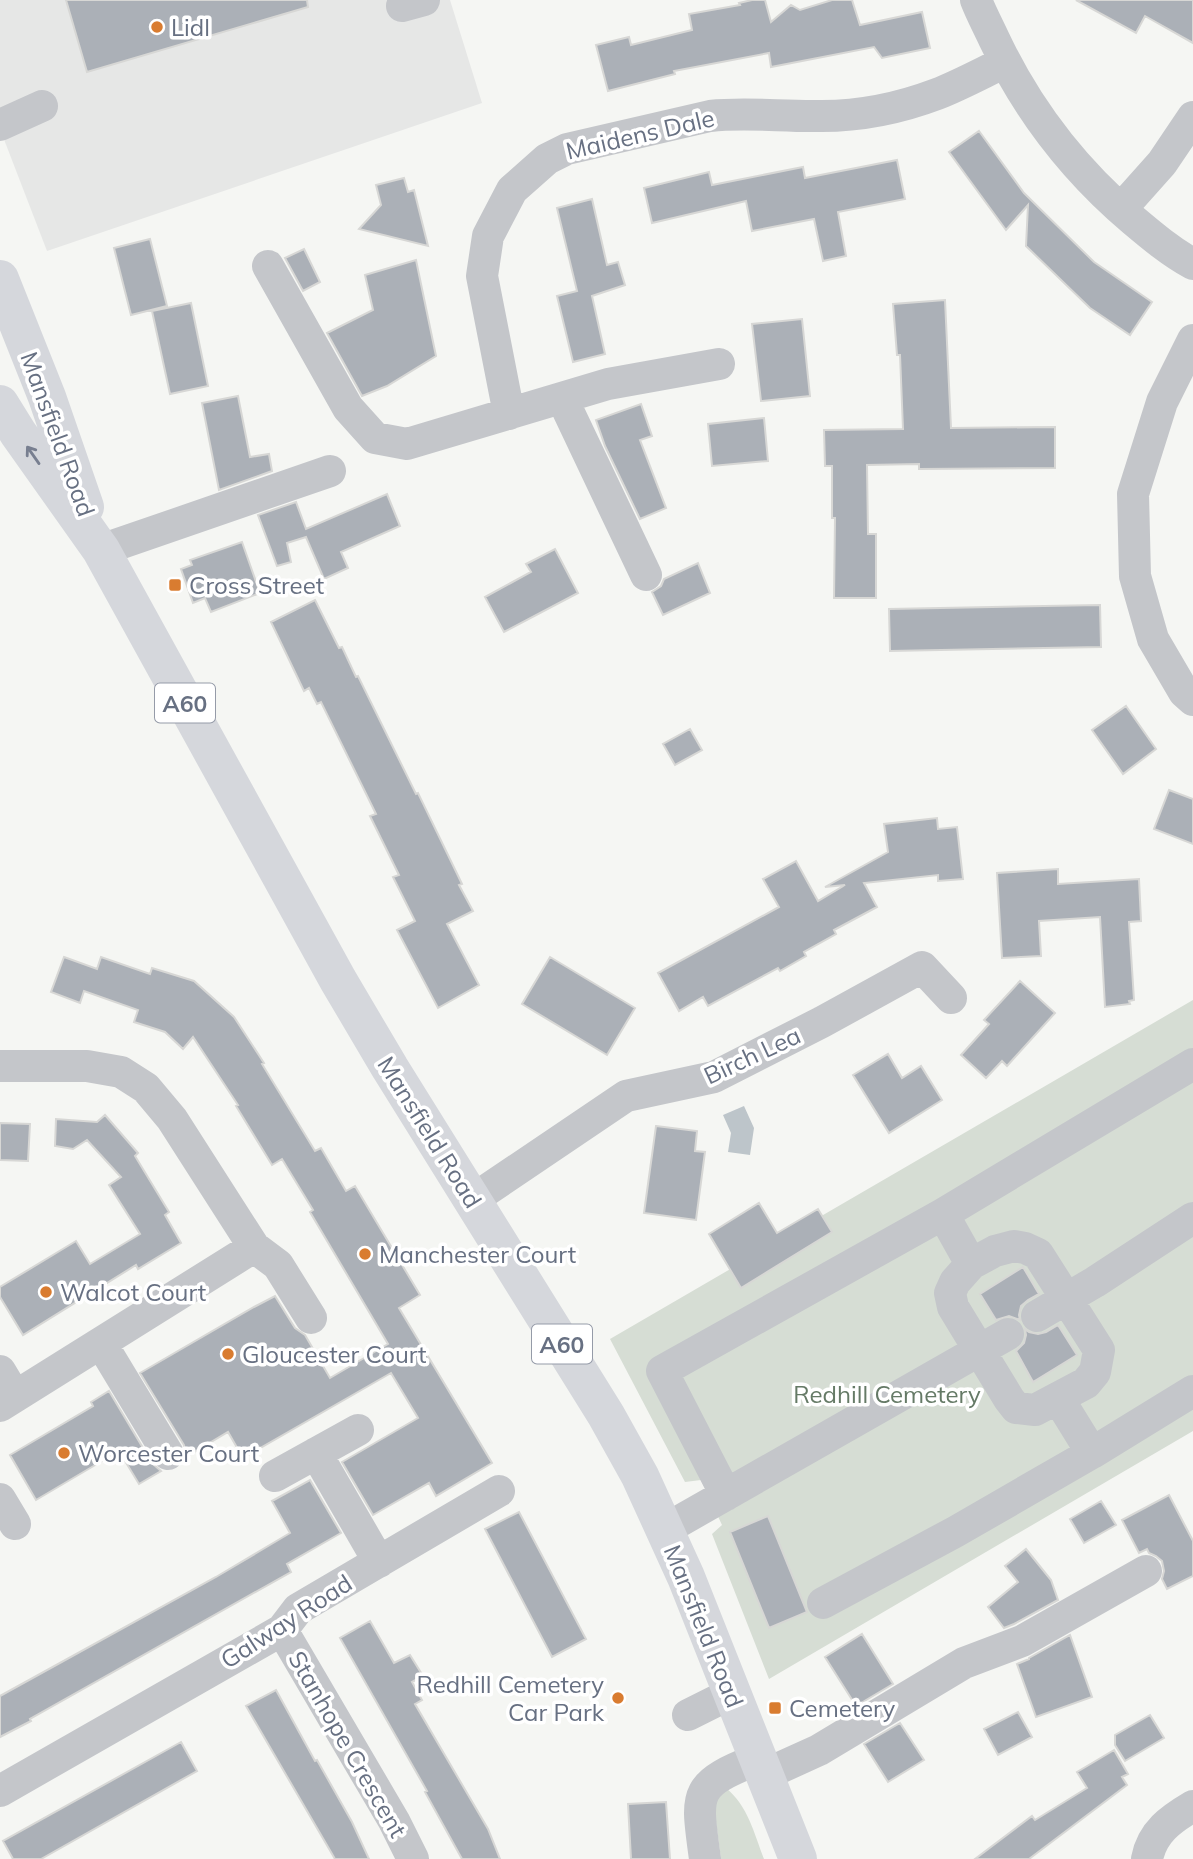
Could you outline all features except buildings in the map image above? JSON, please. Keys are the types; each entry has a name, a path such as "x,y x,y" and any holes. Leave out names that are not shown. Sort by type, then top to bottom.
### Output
{"highway":[{"name":"Mansfield Road","path":"0,279 47,397 101,551"},
{"name":"Mansfield Road","path":"0,404 101,551 338,980 606,1415 640,1476 686,1577 798,1859"}],"street":[{"path":"976,0 1004,62 1048,132 1078,167 1121,209 1154,237 1193,264"},
{"name":"Maidens Dale","path":"509,414 482,276 488,236 512,190 547,159 567,149 710,116 823,116 897,107 938,94 1004,62"},
{"path":"0,125 42,106"},
{"path":"1121,209 1162,163 1193,117"},
{"path":"268,266 348,408 375,438 407,444 608,384 719,364"},
{"path":"1193,340 1162,402 1133,494 1135,576 1153,639 1184,692 1193,700"},
{"path":"562,398 646,575"},
{"path":"101,551 330,471"},
{"name":"Birch Lea","path":"472,1200 626,1096 714,1077 922,967 951,998"},
{"path":"0,1066 87,1066 121,1072 146,1088 172,1119 254,1247 278,1265 311,1318"},
{"path":"726,1495 662,1371 943,1214 1190,1071"},
{"path":"943,1214 971,1264"},
{"path":"1037,1317 1193,1218"},
{"path":"1014,1246 1038,1254 1098,1350 1095,1372 1086,1383 1035,1410 1016,1408 953,1307 950,1293 955,1282 971,1264 995,1251 1014,1246"},
{"path":"5,1391 101,1343 254,1247"},
{"path":"664,1530 1008,1334"},
{"path":"101,1343 168,1454"},
{"path":"824,1603 955,1532 1193,1391"},
{"path":"1058,1398 1092,1453"},
{"path":"275,1476 358,1430"},
{"path":"316,1453 379,1562"},
{"name":"Galway Road","path":"0,1791 282,1630 298,1609 499,1491"},
{"path":"705,1859 699,1805 704,1789 717,1777 730,1770 761,1767 819,1750 964,1662 1022,1641 1146,1571"},
{"name":"Stanhope Crescent","path":"282,1630 394,1821 413,1859"},
{"path":"688,1715 732,1693"},
{"path":"1147,1859 1155,1835 1170,1820 1193,1806"}],"shaded area":[{"path":"0,0 450,0 482,103 47,251 0,129"},
{"path":"744,1106 754,1128 750,1155 728,1152 731,1133 723,1115"}],"green space":[{"name":"Redhill Cemetery","path":"1193,1000 1193,1431 769,1679 712,1534 722,1525 701,1480 685,1482 610,1339"},
{"path":"726,1788 745,1812 764,1859 721,1859 714,1807 715,1798"}],"place":[{"name":"Lidl","path":"157,27"},
{"name":"Cross Street","path":"175,585"},
{"name":"Manchester Court","path":"365,1254"},
{"name":"Walcot Court","path":"46,1292"},
{"name":"Gloucester Court","path":"228,1354"},
{"name":"Worcester Court","path":"64,1453"},
{"name":"Redhill Cemetery Car Park","path":"618,1698"},
{"name":"Cemetery","path":"775,1708"}]}
